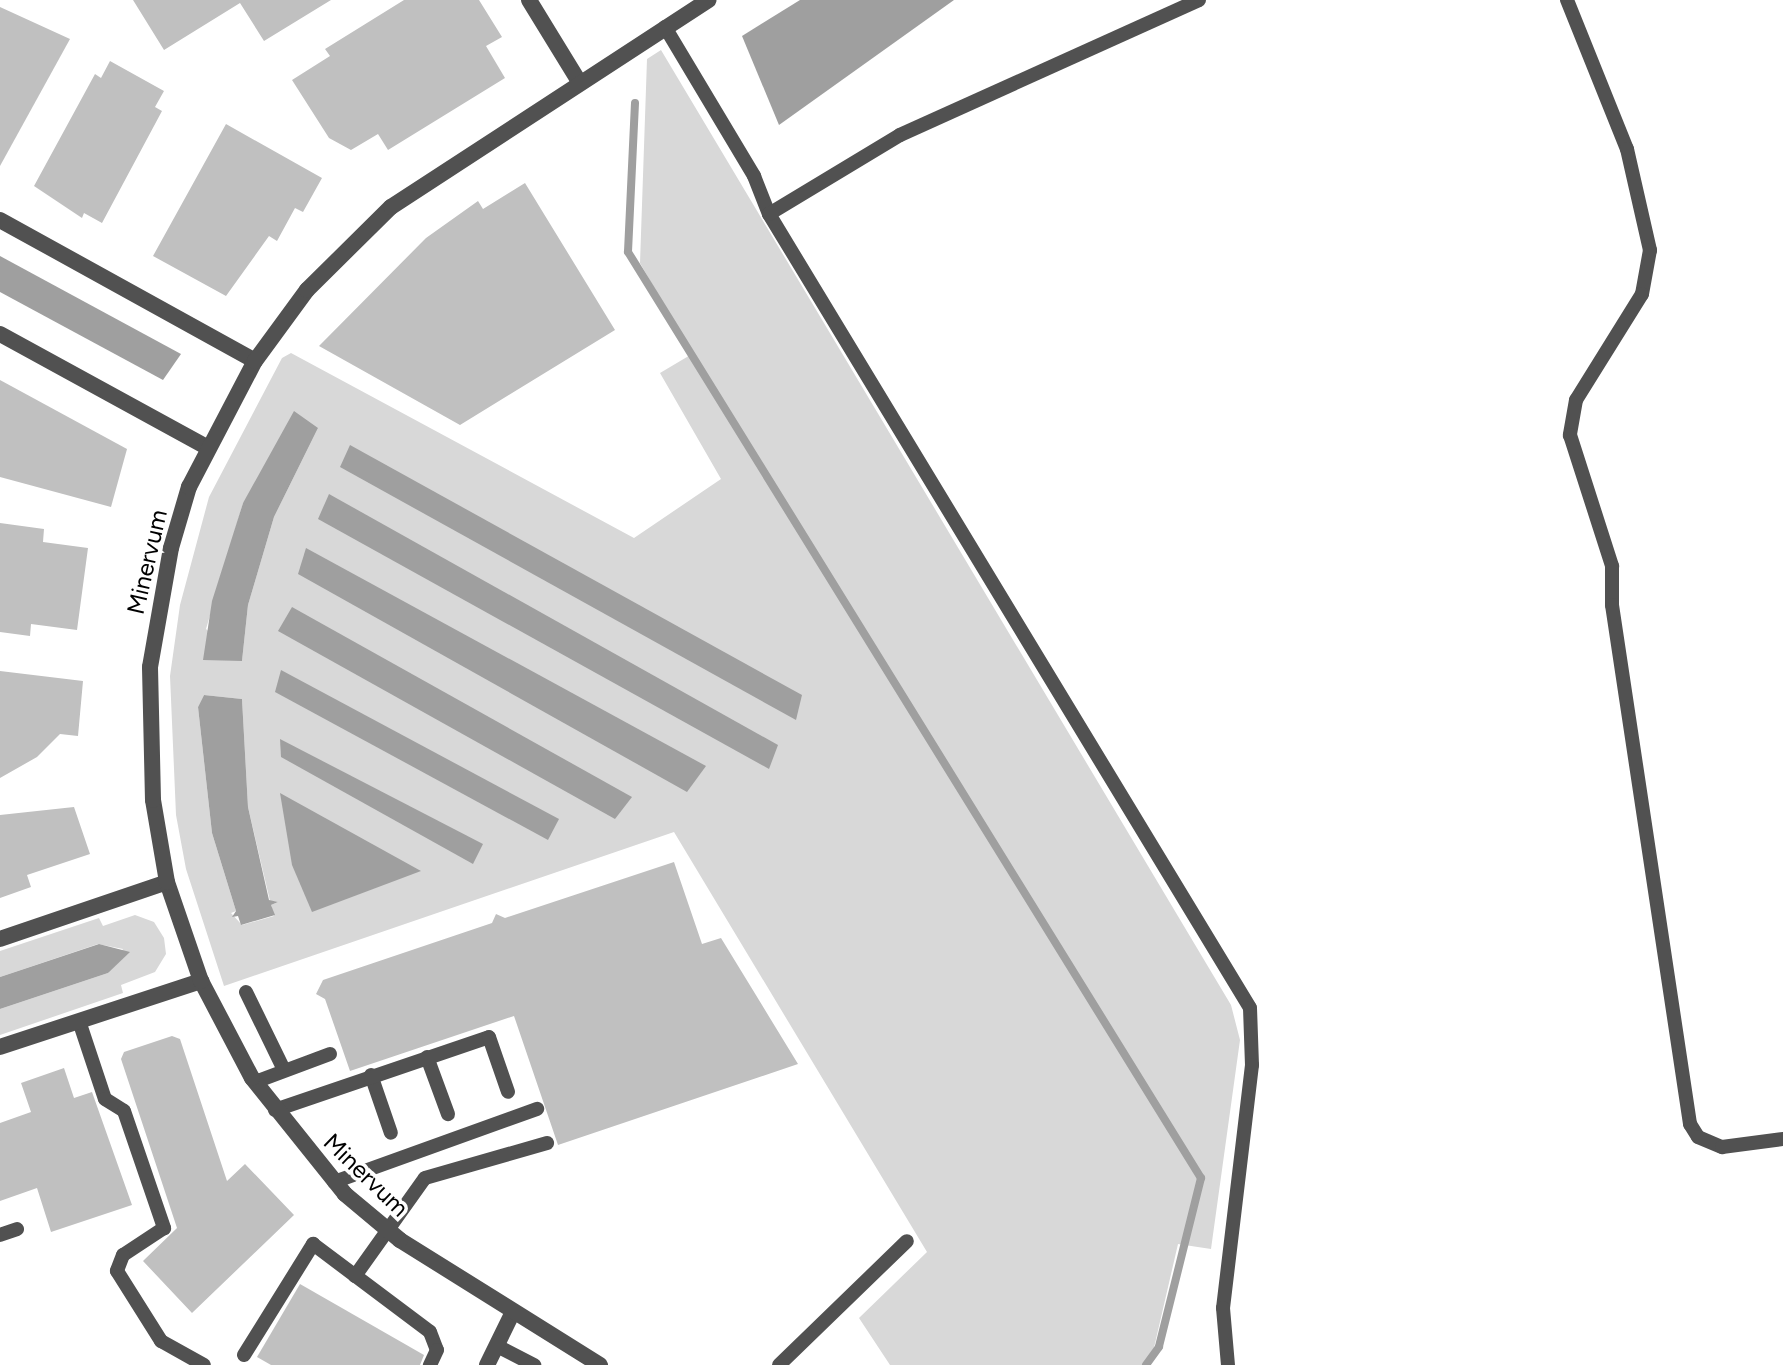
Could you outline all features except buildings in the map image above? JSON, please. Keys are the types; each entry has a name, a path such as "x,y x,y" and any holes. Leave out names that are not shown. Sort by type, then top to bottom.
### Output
{"street":[{"path":"529,0 578,80"},
{"name":"Minervum","path":"600,1365 512,1314 386,1229 334,1182 255,1082 201,981 167,882 152,785 150,667 171,548 206,447 255,361 341,252 391,207 578,80 709,0"},
{"path":"0,220 255,361"},
{"path":"0,334 206,447"},
{"path":"0,939 167,882"},
{"path":"0,1047 201,981"},
{"path":"487,1365 512,1314"}],"lane":[{"path":"769,214 900,135 1199,0"},
{"path":"1567,0 1627,149 1650,250 1642,294 1576,400 1570,435 1612,566 1612,605 1690,1124 1698,1137 1722,1147 1783,1139"},
{"path":"665,27 741,152 769,214 1250,1008 1252,1065 1223,1308 1228,1365"},
{"path":"246,992 283,1068"},
{"path":"79,1021 105,1099 124,1111 164,1228 123,1255 117,1271 161,1341 204,1365"},
{"path":"275,1110 489,1037 508,1092"},
{"path":"255,1082 283,1068 330,1054"},
{"path":"427,1057 448,1114"},
{"path":"371,1075 391,1133"},
{"path":"334,1182 537,1109"},
{"path":"355,1276 425,1178 547,1143"},
{"path":"0,1235 17,1229"},
{"path":"779,1365 907,1241"},
{"path":"244,1355 313,1244 430,1332 437,1350 430,1365"},
{"path":"497,1346 534,1365"}],"shaded area":[{"path":"800,0 954,0 779,125 742,36"},
{"path":"661,50 1231,1005 1240,1040 1211,1249 1178,1244 1150,1365 890,1365 859,1318 927,1252 674,832 224,986 186,869 176,815 170,676 180,605 209,497 282,358 291,353 634,538 721,479 660,373 692,354 640,263 647,59","holes":["318,428 274,517 248,605 242,661 206,629 243,503","204,695 242,699 248,807 270,901 278,902 271,905 274,916 242,925 231,913 236,911 212,833 198,707"]},
{"path":"0,256 181,354 163,380 0,292"},
{"path":"294,411 318,428 274,517 248,605 242,661 203,660 212,601 243,503"},
{"path":"350,445 802,695 796,720 340,467"},
{"path":"329,494 778,745 769,769 318,519"},
{"path":"306,548 706,766 687,792 298,574"},
{"path":"292,607 632,797 615,819 278,631"},
{"path":"281,670 559,819 548,840 275,692"},
{"path":"204,695 242,699 248,807 269,900 278,902 271,905 275,915 241,925 238,916 232,917 236,911 212,833 198,707"},
{"path":"280,739 483,844 473,864 281,757"},
{"path":"280,793 421,871 312,912 292,865"},
{"path":"135,915 154,922 164,938 166,954 155,972 121,985 123,993 0,1035 0,1009 108,973 123,949 98,944 0,977 0,951 99,918 103,926"},
{"path":"99,944 130,952 108,973 0,1009 0,977"}],"waterway":[{"path":"635,103 628,252 1201,1178 1159,1347 1146,1365"}]}
